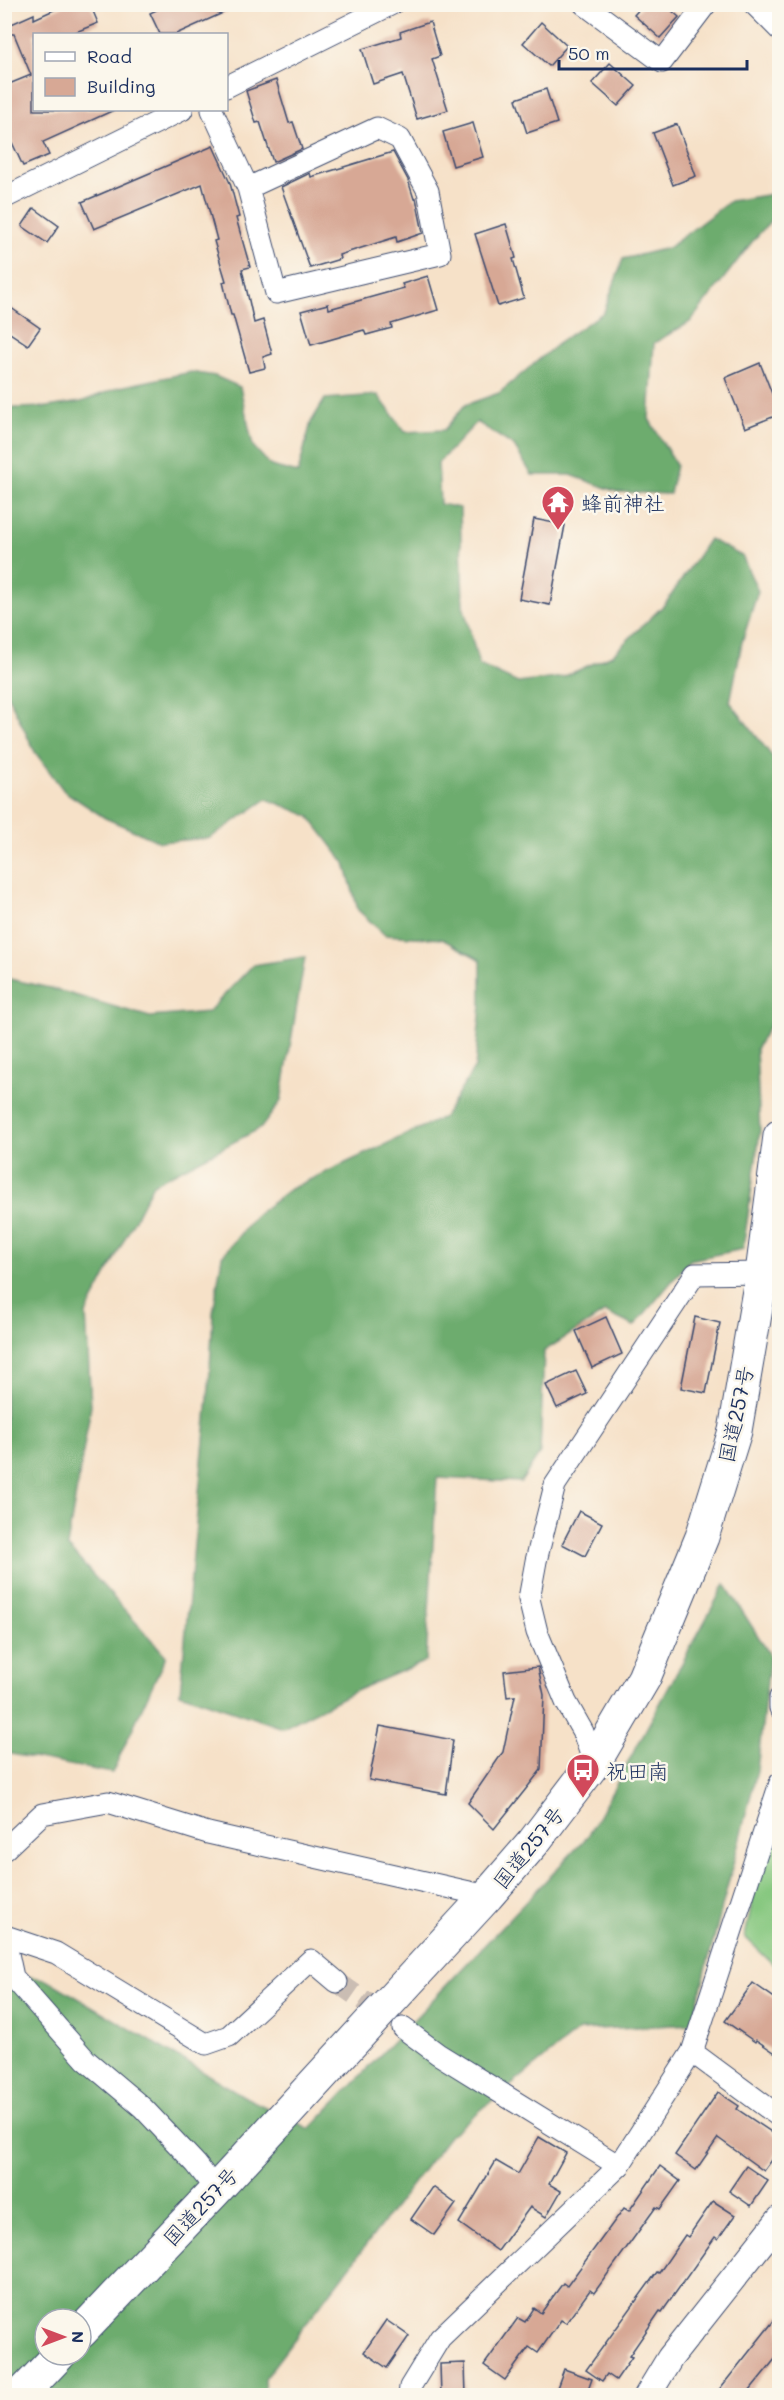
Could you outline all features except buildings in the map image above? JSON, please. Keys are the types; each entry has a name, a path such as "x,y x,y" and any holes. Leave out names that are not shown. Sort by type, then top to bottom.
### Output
{"highway":[{"name":"国道257号","path":"93,2319 216,2190 534,1843 594,1763 644,1678 702,1537 735,1431 762,1273 780,1136"},
{"path":"20,2396 48,2367"}],"street":[{"path":"228,86 392,4"},
{"path":"585,4 662,62 706,4"},
{"path":"754,4 780,30"},
{"path":"4,198 180,111"},
{"path":"212,111 248,188 276,293 440,254 428,191 400,139 377,128 248,188"},
{"path":"594,1763 583,1732 566,1702 537,1632 529,1599 555,1485 695,1274 762,1273"},
{"path":"780,1698 780,1708"},
{"path":"410,2396 410,2387 440,2338 619,2166 692,2052 780,1783"},
{"path":"4,1850 42,1814 108,1802 208,1833 487,1896"},
{"path":"5,1935 13,1977 86,2060 142,2108 196,2164 216,2190"},
{"path":"5,1935 56,1953 206,2044 229,2036 311,1960 337,1982"},
{"path":"403,2028 438,2054 619,2166"},
{"path":"692,2052 780,2117"},
{"path":"646,2396 669,2358 780,2219"}],"green space":[{"path":"779,193 779,211 690,322 654,343 649,419 676,465 670,494 617,492 571,475 532,475 514,446 477,422 438,463 440,504 460,508 463,605 479,665 518,683 563,677 612,655 666,603 709,539 742,556 758,591 742,642 730,702 778,764 780,774 779,1009 756,1049 760,1132 743,1249 690,1260 634,1326 605,1312 544,1351 540,1453 521,1482 437,1478 426,1661 353,1692 283,1728 180,1693 209,1387 213,1313 222,1256 255,1216 290,1189 444,1117 475,1067 481,1005 481,960 442,939 385,935 358,910 345,863 309,816 267,799 210,838 160,842 105,818 64,791 35,752 5,690 5,406 47,407 81,402 120,387 191,372 215,376 240,387 253,446 271,466 298,473 311,422 325,399 378,395 405,432 444,430 465,405 499,393 561,341 604,312 623,259 668,248 730,201"},
{"path":"305,957 281,1101 261,1128 153,1184 86,1314 91,1406 67,1546 166,1656 112,1773 5,1753 5,978 50,988 150,1017 208,1012 253,965"},
{"path":"725,1584 770,1655 757,1771 692,2024 579,2030 449,2136 264,2379 265,2395 5,2396 5,1974 46,1979 247,2098 310,2129 588,1836"},
{"path":"779,1767 779,1970 745,1937"}],"tunnel":[{"path":"337,1982 390,2019"}],"place":[{"name":"蜂前神社","path":"558,531"},
{"name":"祝田南","path":"583,1799"}]}
